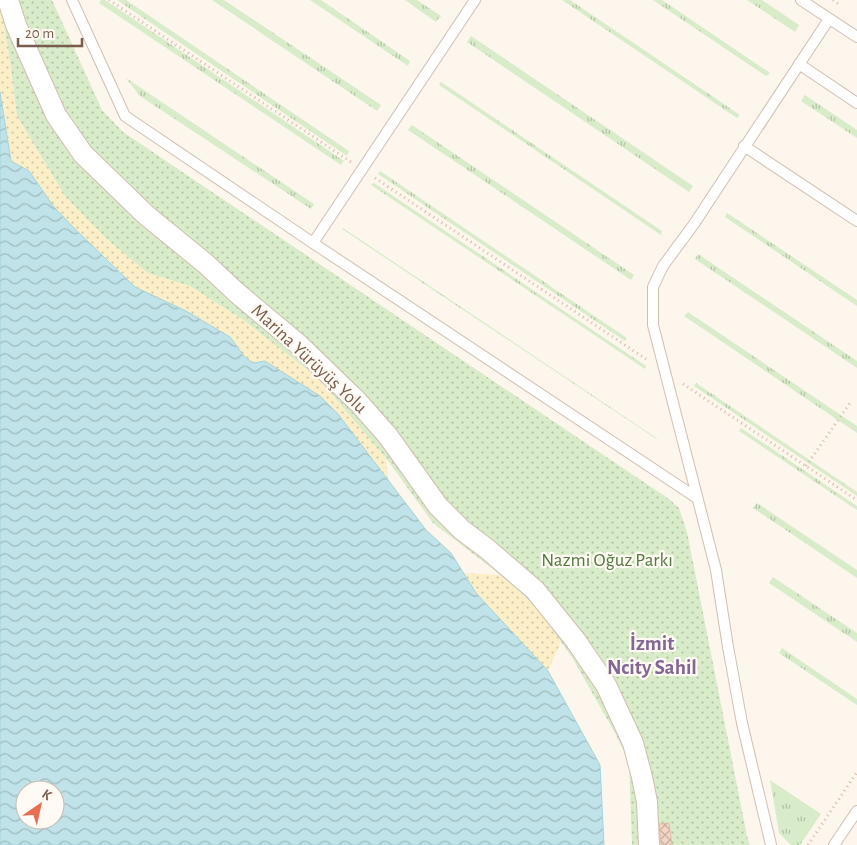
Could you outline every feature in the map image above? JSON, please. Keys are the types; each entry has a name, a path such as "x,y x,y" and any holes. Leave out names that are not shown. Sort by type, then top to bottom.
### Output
{"street":[{"name":"Marina Yürüyüş Yolu","path":"8,0 16,26 56,115 83,154 146,215 298,344 358,402 388,436 438,506 462,530 535,590 591,663 606,685 633,743 647,802 649,845"}],"lane":[{"path":"72,0 125,116 697,498"},
{"path":"313,243 475,0"},
{"path":"801,0 857,37"},
{"path":"771,845 742,723 716,570 653,325 653,287 663,266 694,224 829,19"},
{"path":"799,64 857,103"},
{"path":"744,146 857,221"},
{"path":"834,845 857,811"}],"path":[{"path":"109,0 652,363 649,353"},
{"path":"682,391 680,382 857,500"},
{"path":"806,466 850,403"},
{"path":"808,845 857,772"}],"green space":[{"name":"Nazmi Oğuz Parkı","path":"0,0 52,0 102,110 123,132 669,499 679,508 687,532 750,845 632,845 629,762 615,733 573,659 537,607 494,570 433,523 386,458 318,378 242,319 190,286 148,273 107,239 65,196 17,116"},
{"path":"101,0 105,0 344,161 341,165 99,3"},
{"path":"117,0 126,0 349,151 347,156"},
{"path":"212,0 224,0 381,105 377,111"},
{"path":"310,0 321,0 410,61 408,66"},
{"path":"405,0 417,0 441,16 436,22"},
{"path":"562,0 570,0 740,115 737,118"},
{"path":"653,0 662,0 770,73 766,76"},
{"path":"747,0 762,0 799,25 795,32"},
{"path":"471,36 693,186 689,192 467,42"},
{"path":"126,78 314,204 311,209 140,96"},
{"path":"441,82 662,231 661,235 439,85"},
{"path":"805,95 857,130 857,138 801,101"},
{"path":"412,125 634,275 631,280 408,130"},
{"path":"380,171 627,338 625,341 378,174"},
{"path":"374,183 646,366 645,369 371,185"},
{"path":"727,213 857,300 857,306 725,217"},
{"path":"342,229 655,437 658,440"},
{"path":"698,254 857,361 857,368 695,259"},
{"path":"688,312 857,426 857,433 684,316"},
{"path":"696,383 857,492 857,496 694,386"},
{"path":"741,428 857,506 857,510 739,431"},
{"path":"757,503 857,570 857,578 753,508"},
{"path":"773,577 857,633 857,642 769,583"},
{"path":"782,648 857,699 857,705 779,653"},
{"path":"770,780 821,814 800,845 791,845 779,833"}],"sand":[{"path":"0,0 17,116 65,196 148,273 190,286 242,319 318,378 386,458 388,479 338,414 320,396 253,364 244,356 230,337 186,311 136,287 54,207 29,171 11,161 0,92"},
{"path":"464,573 500,575 537,607 561,642 548,671 476,593"}],"water":[{"path":"0,92 11,161 29,171 54,207 135,287 186,311 230,337 244,356 253,363 265,361 320,396 338,414 426,530 451,553 476,593 548,671 600,765 604,845 0,845"}],"building":[{"path":"669,823 672,845 661,845 659,824"}],"district":[{"name":"İzmit Ncity Sahil","path":"652,655"}]}
